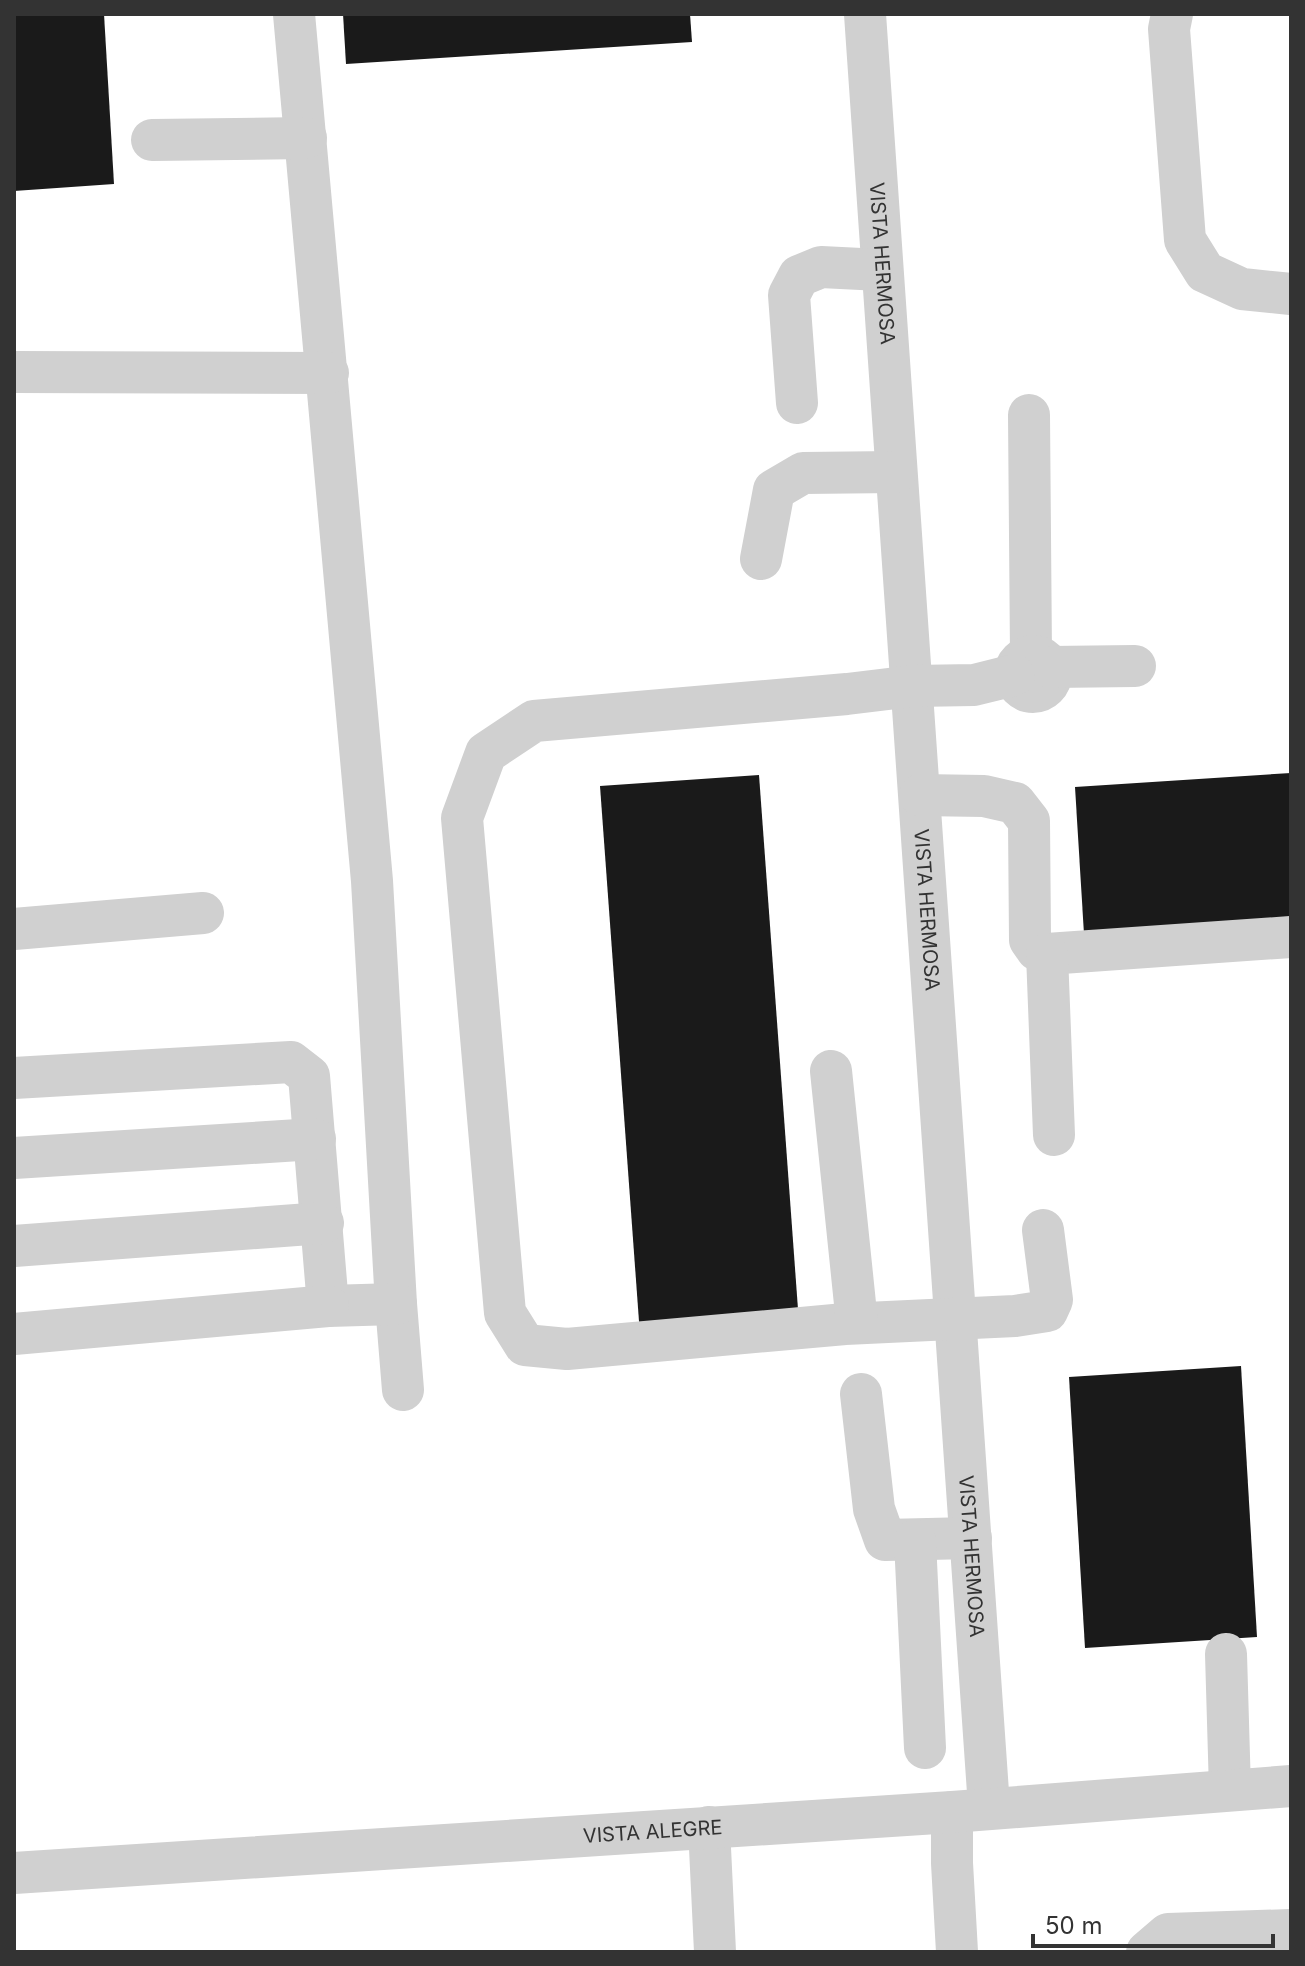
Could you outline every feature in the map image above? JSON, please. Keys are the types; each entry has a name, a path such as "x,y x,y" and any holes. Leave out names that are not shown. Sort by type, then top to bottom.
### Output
{"street":[{"path":"294,14 372,881 403,1390"},
{"name":"VISTA HERMOSA","path":"865,14 971,1538 971,1809 952,1863 957,1952"},
{"path":"1172,14 1169,29 1185,240 1205,272 1242,289 1291,294"},
{"path":"152,140 306,138"},
{"path":"797,403 789,295 799,276 821,267 881,270"},
{"path":"14,372 328,373"},
{"path":"1029,415 1032,666"},
{"path":"761,559 774,490 787,481 803,473 896,472"},
{"path":"1043,1230 1052,1300 1047,1311 857,1323 567,1349 525,1345 505,1313 462,818 486,753 534,721 913,686 974,685 1032,666 1135,666"},
{"path":"920,795 984,796 1015,803 1029,821 1030,940 1037,950 1047,954 1291,937"},
{"path":"14,929 203,913"},
{"path":"1047,954 1054,1135"},
{"path":"14,1078 291,1062 309,1076 328,1306"},
{"path":"831,1071 857,1323"},
{"path":"14,1158 315,1139"},
{"path":"14,1246 323,1223"},
{"path":"14,1334 328,1306 396,1304"},
{"path":"861,1394 874,1509 885,1540 971,1538"},
{"path":"915,1541 925,1748"},
{"path":"1226,1654 1230,1790"},
{"name":"VISTA ALEGRE","path":"14,1873 1291,1786"},
{"path":"709,1827 715,1952"},
{"path":"1147,1952 1168,1934 1291,1930"}],"building":[{"path":"14,14 104,14 114,184 14,191"},
{"path":"343,14 690,14 692,42 346,64"},
{"path":"1291,773 1291,921 1084,934 1075,787"},
{"path":"759,775 799,1323 640,1335 600,786"},
{"path":"1241,1366 1257,1637 1085,1648 1069,1377"}]}
